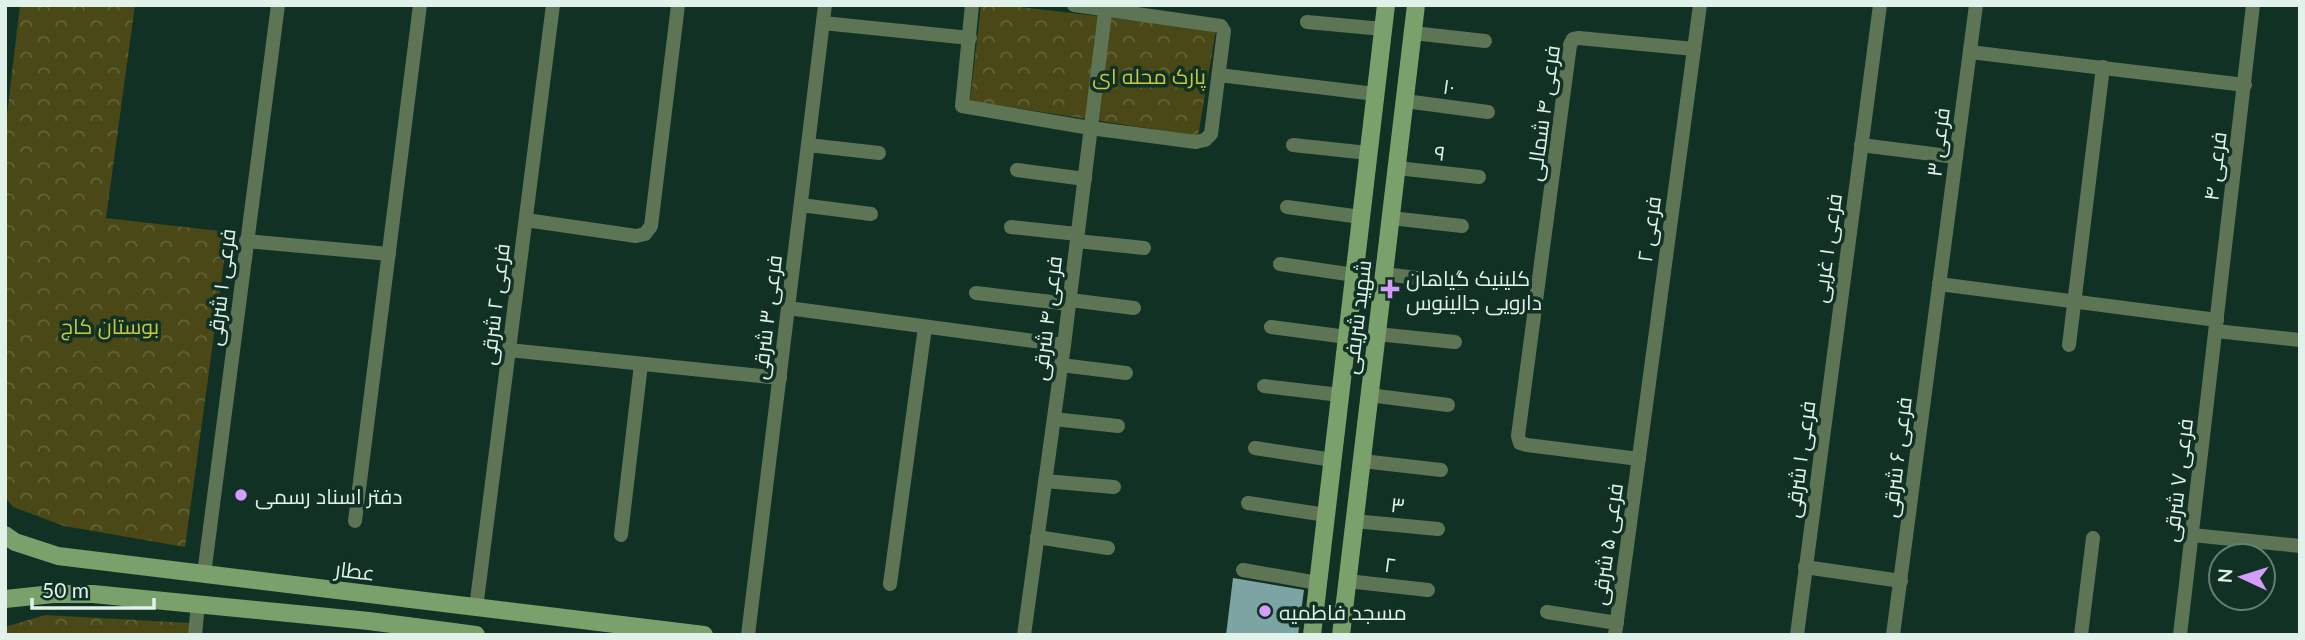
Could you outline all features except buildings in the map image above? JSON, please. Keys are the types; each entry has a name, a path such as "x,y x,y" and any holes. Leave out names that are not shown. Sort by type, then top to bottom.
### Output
{"main road":[{"name":"شهید شریفی","path":"1312,635 1386,5"},
{"name":"شهید شریفی","path":"1341,635 1416,5"},
{"path":"1380,54 1410,58"},
{"name":"عطار","path":"5,535 15,542 58,556 704,635"},
{"path":"5,547 58,556"},
{"path":"5,588 53,594"},
{"path":"5,599 53,594 93,594 369,621 472,634"}],"street":[{"name":"فرعی ۱ شرقی","path":"204,574 278,5"},
{"path":"355,520 420,5"},
{"name":"فرعی ۲ شرقی","path":"476,608 553,5"},
{"path":"526,220 636,236 645,234 651,226 678,5"},
{"name":"فرعی ۳ شرقی","path":"748,635 825,5"},
{"path":"972,5 962,106 1090,128 1195,142 1205,140 1211,134 1224,31 1221,26 1105,7 1074,5"},
{"name":"فرعی ۲","path":"1639,459 1700,5"},
{"path":"1880,5 1861,145 1956,157"},
{"name":"فرعی ۳","path":"1939,284 1976,5"},
{"name":"فرعی ۴","path":"2216,326 2253,5"},
{"name":"فرعی ۴ شرقی","path":"1024,635 1064,345 1105,7"},
{"path":"1307,22 1383,29"},
{"path":"823,23 970,38"},
{"path":"1413,33 1485,41"},
{"name":"فرعی ۴ شمالی","path":"1639,459 1520,443 1518,436 1570,45 1573,39 1694,50"},
{"path":"1970,52 2245,85"},
{"path":"2069,345 2103,67"},
{"path":"1219,75 1375,94"},
{"name":"۱۰","path":"1405,101 1488,112"},
{"path":"808,145 879,153"},
{"path":"1293,145 1368,153"},
{"name":"فرعی ۱ غربی","path":"1833,356 1861,145"},
{"name":"۹","path":"1397,168 1479,177"},
{"path":"1017,170 1084,179"},
{"path":"801,205 871,214"},
{"path":"1287,207 1361,217"},
{"path":"1391,218 1462,226"},
{"path":"1011,228 1144,248"},
{"path":"246,241 389,254"},
{"path":"1280,264 1354,275"},
{"path":"1384,274 1459,283"},
{"path":"1939,284 2074,300 2300,340"},
{"name":"فرعی ۶ شرقی","path":"1893,635 1939,284"},
{"path":"976,293 1134,308"},
{"path":"788,308 1064,345"},
{"name":"فرعی ۷ شرقی","path":"2180,635 2216,326"},
{"path":"890,584 925,327"},
{"path":"1271,327 1347,337"},
{"path":"1377,334 1455,342"},
{"path":"509,349 780,378"},
{"name":"فرعی ۱ شرقی","path":"1805,567 1833,356"},
{"path":"621,536 641,364"},
{"path":"1061,365 1126,373"},
{"path":"1264,386 1340,395"},
{"path":"1370,395 1448,405"},
{"path":"1054,419 1118,426"},
{"path":"1255,448 1333,460"},
{"name":"فرعی ۵ شرقی","path":"1616,629 1639,459"},
{"path":"1362,461 1441,470"},
{"path":"1045,481 1114,487"},
{"path":"1248,503 1326,515"},
{"name":"۳","path":"1354,521 1438,529"},
{"path":"2192,535 2300,546"},
{"path":"1037,537 1108,548"},
{"path":"2081,635 2093,538"},
{"path":"1797,635 1805,567 1901,581"},
{"path":"1243,570 1318,583"},
{"name":"۲","path":"1347,580 1427,590"},
{"path":"195,635 198,604"},
{"path":"1547,612 1616,629"}],"green space":[{"name":"بوستان کاج","path":"20,5 135,5 106,218 228,232 185,547 64,526 13,507 5,497 5,132"},
{"name":"پارک محله ای","path":"981,5 1003,5 1216,30 1198,136 970,101"},
{"path":"45,615 191,623 189,635 5,635 5,627"}],"place":[{"name":"کلینیک گیاهان دارویی جالینوس","path":"1390,289"},
{"name":"دفتر اسناد رسمی","path":"241,495"},
{"name":"مسجد فاطمیه","path":"1265,611"}]}
